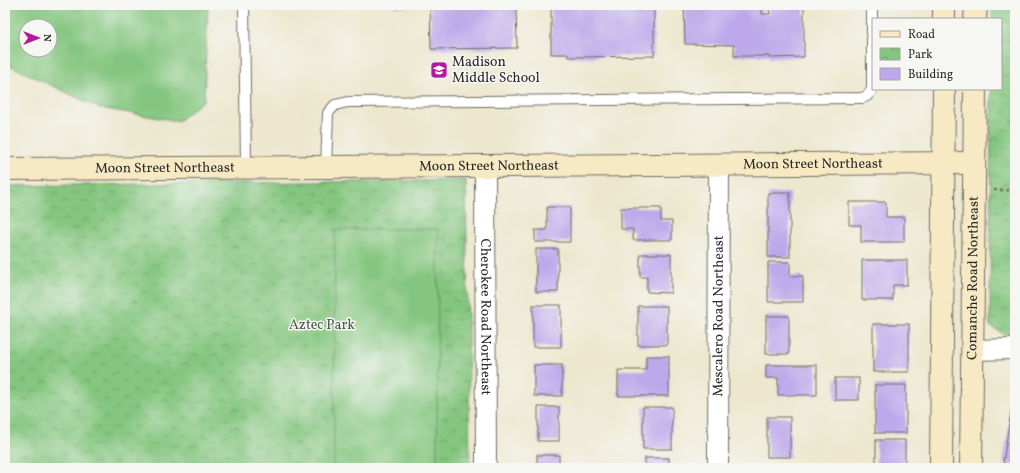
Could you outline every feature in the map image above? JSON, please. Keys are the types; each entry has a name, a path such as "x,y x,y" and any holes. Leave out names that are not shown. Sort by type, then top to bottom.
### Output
{"street":[{"path":"944,5 944,18"},
{"path":"975,18 976,5"},
{"path":"941,468 944,90"},
{"name":"Comanche Road Northeast","path":"971,468 975,90"},
{"name":"Moon Street Northeast","path":"5,168 974,163"},
{"name":"Mescalero Road Northeast","path":"718,468 719,165"},
{"name":"Cherokee Road Northeast","path":"485,166 486,468"},
{"path":"943,350 1015,349"}],"lane":[{"path":"244,5 246,166"},
{"path":"326,167 328,114 335,105 348,102 862,98 868,96 872,90 872,5"}],"path":[{"path":"992,190 1015,190"}],"green space":[{"path":"5,5 208,5 204,100 178,121 99,108 5,63"},
{"path":"992,5 1015,5 1015,334 1004,334 990,326 991,90 1002,90 1002,18 992,18"},
{"name":"Aztec Park","path":"466,180 470,468 5,468 5,186"},
{"path":"438,229 437,468 334,468 335,230"}],"building":[{"path":"395,5 516,5 517,48 431,49 430,6 395,7"},
{"path":"551,5 654,5 654,56 568,57 568,54 551,54"},
{"path":"684,5 762,5 762,14 770,14 768,6 804,5 804,57 769,58 769,56 734,56 734,45 685,44"},
{"path":"768,193 790,193 790,257 768,257"},
{"path":"849,202 886,202 886,217 904,217 904,242 861,242 861,225 849,225"},
{"path":"547,207 570,207 570,242 535,242 535,230 547,230"},
{"path":"621,208 661,208 661,221 672,221 672,240 633,240 633,229 621,229"},
{"path":"536,249 558,249 558,292 536,292"},
{"path":"640,254 671,254 671,293 647,292 647,277 640,277"},
{"path":"862,260 907,260 907,285 893,285 893,300 862,300"},
{"path":"768,262 790,262 790,276 803,276 803,302 768,302"},
{"path":"533,305 561,305 561,347 533,347"},
{"path":"638,306 667,306 667,345 638,345"},
{"path":"766,316 789,316 789,354 766,354"},
{"path":"873,324 909,324 909,372 873,372"},
{"path":"646,356 669,356 669,396 618,396 618,370 646,370"},
{"path":"534,365 562,365 562,396 534,396"},
{"path":"766,365 817,365 817,395 778,395 778,378 766,378"},
{"path":"835,378 859,378 859,400 835,400"},
{"path":"875,385 906,385 906,433 875,433"},
{"path":"1015,391 1015,465 1003,463"},
{"path":"538,407 559,407 559,441 538,441"},
{"path":"643,407 672,407 672,449 643,449"},
{"path":"767,417 790,417 790,457 767,457"},
{"path":"876,440 905,440 905,468 876,468"},
{"path":"537,455 559,455 559,468 537,468"},
{"path":"645,458 669,458 669,468 645,468"}],"place":[{"name":"Madison Middle School","path":"439,70"}]}
